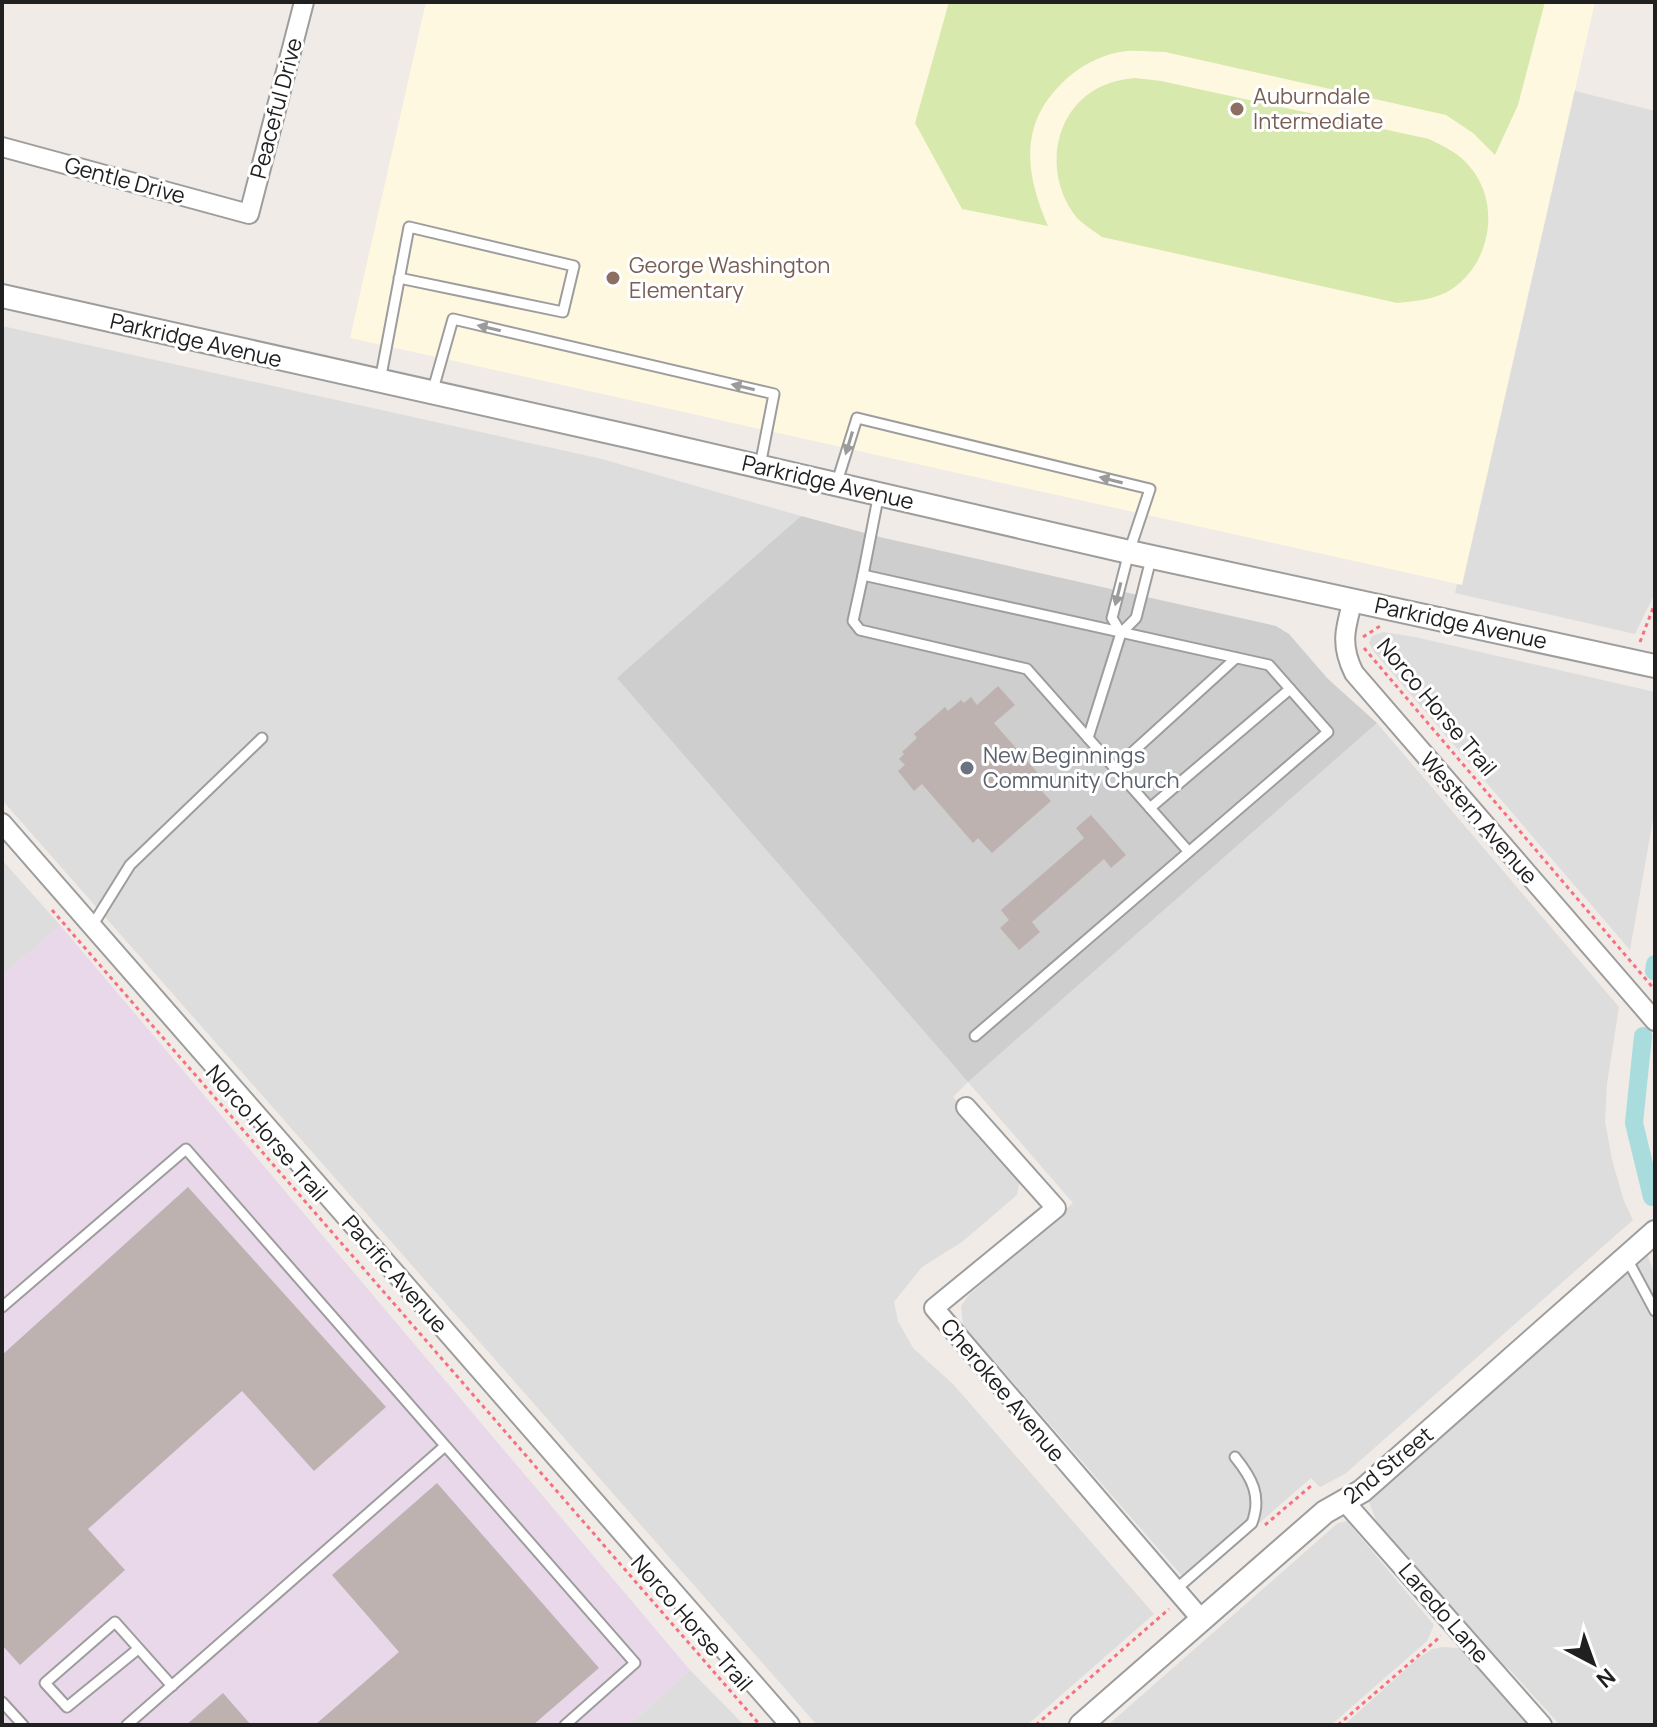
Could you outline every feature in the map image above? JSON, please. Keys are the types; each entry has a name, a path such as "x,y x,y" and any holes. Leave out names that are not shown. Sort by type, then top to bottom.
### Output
{"street":[{"name":"Peaceful Drive","path":"249,214 304,2"},
{"name":"Gentle Drive","path":"2,147 249,214"},
{"name":"Parkridge Avenue","path":"2,296 1151,557 1655,666"},
{"name":"Western Avenue","path":"1353,600 1346,628 1345,656 1354,673 1655,1021"},
{"name":"Pacific Avenue","path":"2,823 790,1725"},
{"name":"Cherokee Avenue","path":"966,1107 1056,1208 934,1308 1202,1620"},
{"name":"2nd Street","path":"1081,1725 1325,1512 1362,1491 1652,1234"},
{"name":"Laredo Lane","path":"1345,1502 1542,1725"}],"lane":[{"path":"380,381 399,278 409,227 574,266 563,312 399,278"},
{"path":"432,393 453,319 774,394 760,466"},
{"path":"837,484 857,418 1150,489 1112,618 1121,633"},
{"path":"879,493 853,621 860,630 1027,669 1189,852"},
{"path":"1088,738 1121,633 1136,618 1151,557"},
{"path":"863,575 1269,665 1328,732 975,1036"},
{"path":"1115,768 1236,658"},
{"path":"1150,808 1290,689"},
{"path":"92,926 130,865 262,738"},
{"path":"2,1307 186,1149 635,1663 565,1725"},
{"path":"1626,1257 1655,1311"},
{"path":"127,1725 445,1446"},
{"path":"1175,1590 1252,1523 1257,1508 1251,1476 1235,1457"},
{"path":"138,1649 67,1707 45,1683 115,1622 172,1686"},
{"path":"2,1702 23,1725"}],"path":[{"name":"Norco Horse Trail","path":"1381,626 1363,637 1362,645 1368,654 1655,990"},
{"name":"Norco Horse Trail","path":"44,900 760,1725"},
{"path":"1338,1725 1440,1635 1452,1642"}],"shaded area":[{"path":"426,2 1595,2 1462,585 350,338"},
{"path":"1571,90 1655,111 1655,593 1635,634 1455,593"},
{"path":"2,326 602,459 801,516 618,678 968,1082 953,1097 1000,1144 1020,1180 1017,1195 962,1242 922,1267 894,1302 898,1321 913,1348 953,1384 1154,1614 1027,1725 817,1725 2,800"},
{"path":"801,516 884,538 1276,626 1289,634 1328,679 1377,723 968,1082 617,678"},
{"path":"1383,632 1655,692 1655,808 1630,950 1375,653 1369,643 1372,636"},
{"path":"1377,723 1619,1007 1607,1084 1605,1121 1612,1160 1633,1220 1345,1474 1320,1487 1311,1478 1189,1584 963,1325 961,1306 968,1296 1073,1203 968,1082"},
{"path":"2,860 60,925 2,976"},
{"path":"60,925 690,1670 629,1725 2,1725 2,976"},
{"path":"1647,1254 1655,1276 1655,1725 1560,1725 1510,1670 1492,1657 1379,1529 1368,1499"},
{"path":"1347,1521 1434,1625 1427,1641 1331,1725 1108,1725 1338,1523"},
{"path":"1460,1648 1529,1725 1344,1725 1417,1659 1432,1649"},
{"path":"690,1670 744,1725 629,1725"}],"green space":[{"path":"949,2 1545,2 1518,105 1495,155 1473,133 1446,115 1165,52 1127,51 1098,59 1077,70 1054,91 1034,127 1031,165 1048,226 962,209 915,123"},
{"path":"1135,78 1429,139 1446,148 1470,167 1486,198 1487,232 1476,264 1465,278 1446,293 1397,303 1102,237 1077,218 1066,200 1059,181 1059,141 1065,122 1091,92 1113,82"}],"building":[{"name":"New Beginnings Community Church","path":"998,686 1015,705 994,723 1044,780 1037,786 1051,801 992,853 978,838 973,843 922,784 914,791 898,771 905,765 899,759 904,754 902,752 917,738 914,734 945,707 948,711 961,700 964,703 971,697 977,705"},
{"name":"New Beginnings Community Church","path":"1091,815 1126,855 1111,868 1104,859 1032,922 1040,932 1019,950 1000,928 1009,920 1001,910 1084,838 1076,828"},
{"path":"188,1187 386,1407 314,1471 242,1391 88,1529 125,1570 20,1665 2,1645 2,1355"},
{"path":"437,1483 599,1668 533,1725 315,1725 399,1652 332,1575"},
{"path":"223,1693 251,1725 186,1725"}],"waterway":[{"path":"1654,971 1655,964"},
{"path":"1643,1036 1634,1123 1652,1197"}],"place":[{"name":"Auburndale Intermediate","path":"1237,109"},
{"name":"George Washington Elementary","path":"613,278"},
{"name":"New Beginnings Community Church","path":"967,768"}]}
